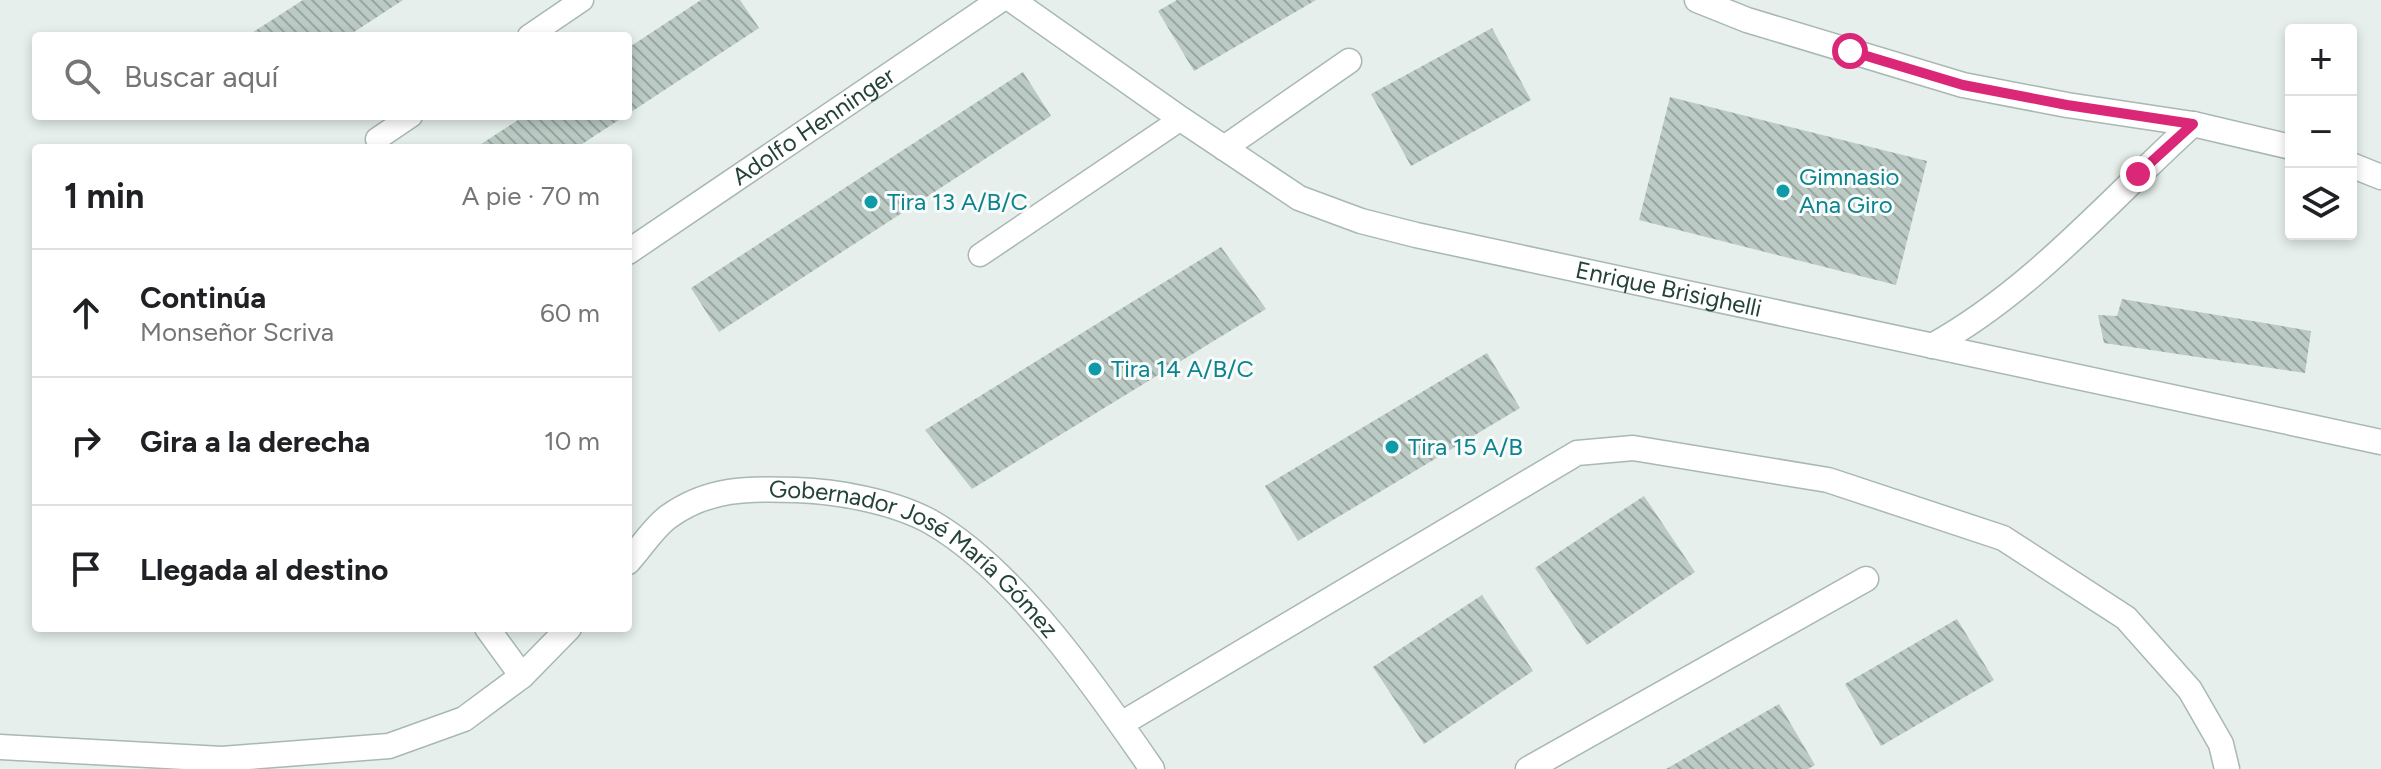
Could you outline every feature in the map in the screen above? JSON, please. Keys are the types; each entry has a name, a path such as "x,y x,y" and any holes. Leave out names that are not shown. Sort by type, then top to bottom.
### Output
{"street":[{"name":"Adolfo Henninger","path":"632,249 1000,0"},
{"name":"Enrique Brisighelli","path":"1012,0 1299,198 1361,221 2381,442"},
{"path":"1697,0 1747,20 1963,85 2193,124 2285,146"},
{"path":"1224,148 1349,61"},
{"path":"1932,346 2012,293 2193,124"},
{"path":"2357,167 2381,177"},
{"path":"1121,724 1577,453 1633,448 1828,480 2003,538 2126,618 2190,690 2221,744 2227,769"},
{"name":"Gobernador José María Gómez","path":"632,557 667,518 705,496 744,488 806,490 878,502 930,521 979,557 1031,608 1152,769"},
{"path":"1528,769 1866,579"},
{"path":"490,632 522,676"},
{"path":"0,747 224,764 389,746 464,719 522,676 565,632"}],"lane":[{"path":"535,32 582,0"},
{"path":"980,255 1181,119"},
{"path":"377,139 405,120"}],"building":[{"path":"303,0 403,0 354,32 253,32"},
{"path":"701,0 740,0 759,28 632,111 632,45"},
{"path":"1177,0 1316,0 1194,71 1158,11"},
{"path":"1492,28 1531,100 1411,166 1371,94"},
{"name":"Tira 13 A/B/C","path":"1023,72 1051,116 719,332 691,288"},
{"name":"Gimnasio Ana Giro","path":"1670,97 1927,161 1896,285 1639,220"},
{"path":"518,120 619,120 582,144 481,144"},
{"name":"Tira 14 A/B/C","path":"1221,247 1266,309 972,489 925,430"},
{"path":"2122,299 2311,331 2305,373 2104,343 2098,315 2117,316"},
{"name":"Tira 15 A/B","path":"1487,353 1520,408 1298,541 1265,486"},
{"path":"1644,496 1695,572 1587,645 1535,568"},
{"path":"1482,595 1533,671 1424,744 1373,667"},
{"path":"1957,619 1994,680 1881,746 1845,684"},
{"path":"1779,704 1815,765 1808,769 1666,769"}],"place":[{"name":"Gimnasio Ana Giro","path":"1783,191"},
{"name":"Tira 13 A/B/C","path":"871,202"},
{"name":"Tira 14 A/B/C","path":"1095,369"},
{"name":"Tira 15 A/B","path":"1392,447"}],"route":[{"path":"1850,51 1963,85 2193,124 2138,174"}]}
